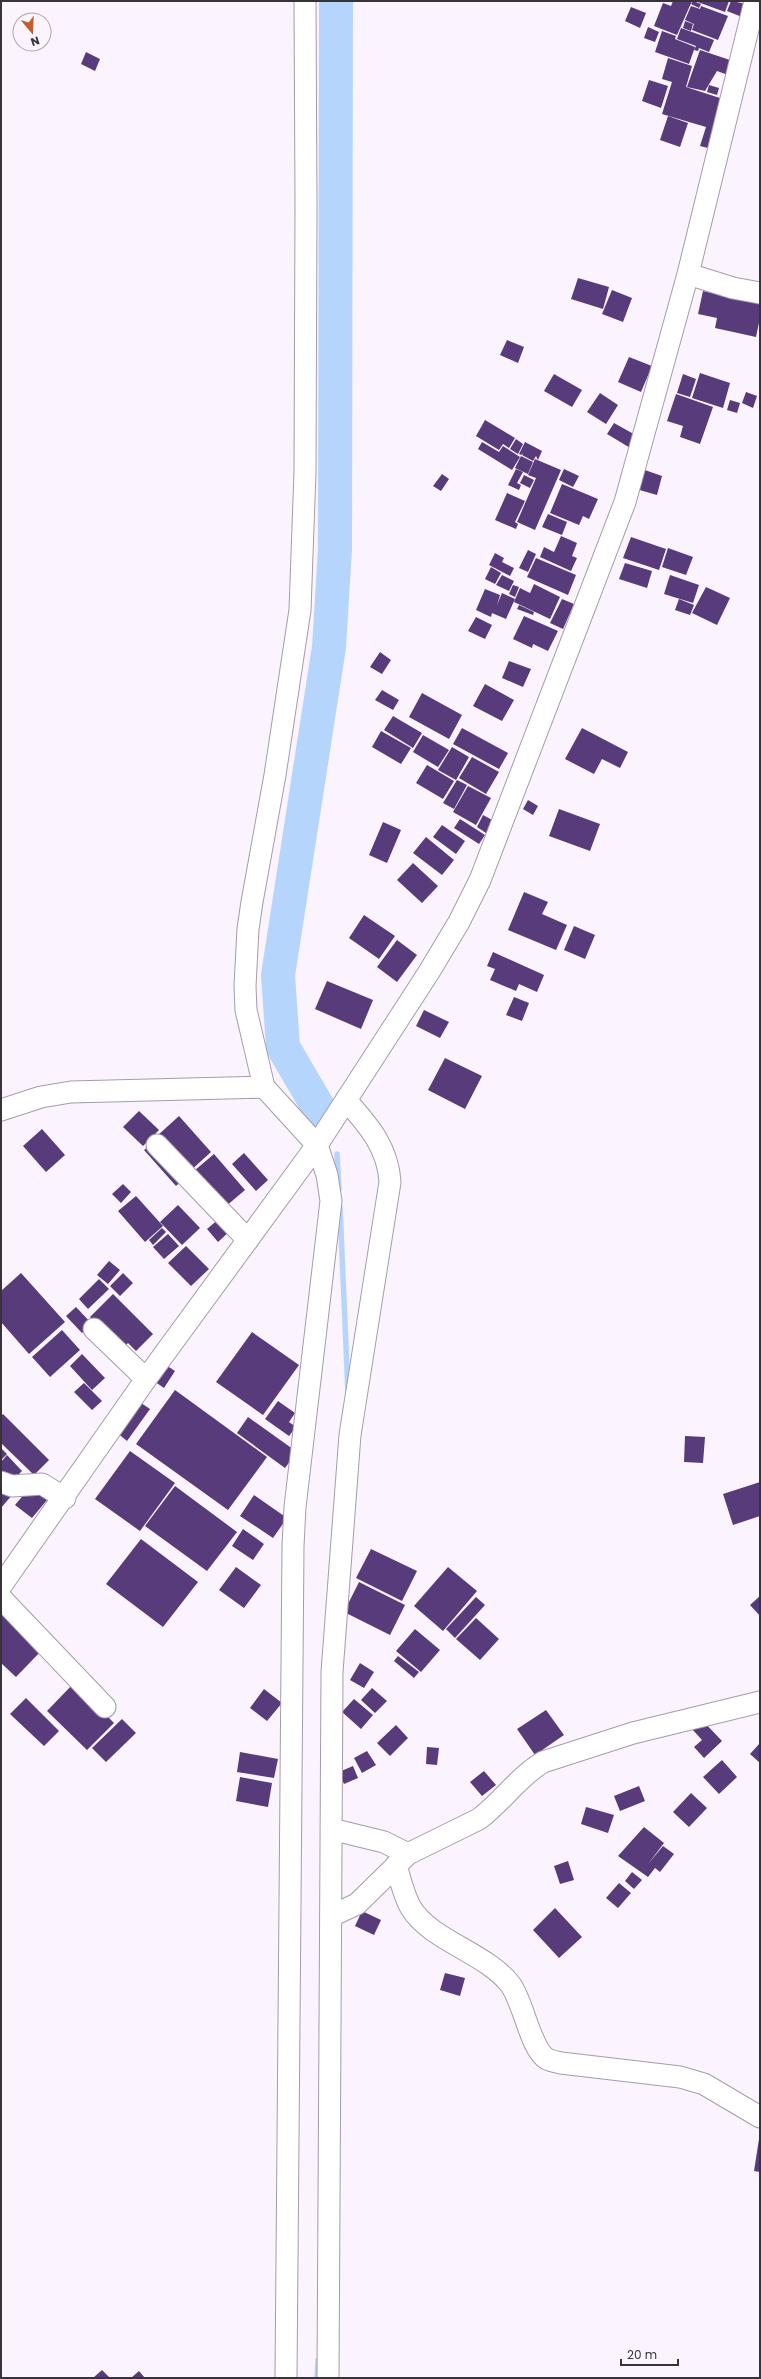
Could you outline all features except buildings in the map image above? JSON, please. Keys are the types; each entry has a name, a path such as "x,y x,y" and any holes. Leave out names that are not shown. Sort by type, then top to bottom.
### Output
{"street":[{"path":"286,2378 293,1546 295,1507 331,1201 327,1175 317,1145 264,1087 246,1010 246,958 252,902 300,610 305,425 305,1"},
{"path":"1,1586 65,1498 146,1379 317,1145 429,972 480,880 625,502 688,274 756,10"},
{"path":"688,274 732,288 760,293"},
{"path":"1,1110 40,1096 71,1092 264,1087"},
{"path":"328,2378 329,1950 331,1916 332,1672 350,1435 390,1182 389,1168 379,1140 346,1100"},
{"path":"157,1145 248,1240"},
{"path":"94,1329 146,1379"},
{"path":"1,1482 12,1486 42,1484 65,1498"},
{"path":"1,1598 105,1706"},
{"path":"331,1916 357,1904 402,1860 479,1819 500,1803 531,1769 543,1762 634,1733 760,1702"},
{"path":"331,1828 384,1842 402,1860 411,1908 422,1922 495,1970 509,1983 519,1998 537,2050 547,2059 561,2064 680,2077 704,2084 760,2117"}],"waterway":[{"path":"321,1112 283,1047 278,975 329,647 335,549 336,1"},
{"path":"337,1154 339,1189"},
{"path":"340,1207 348,1393"},
{"path":"317,2378 318,2360"}]}
